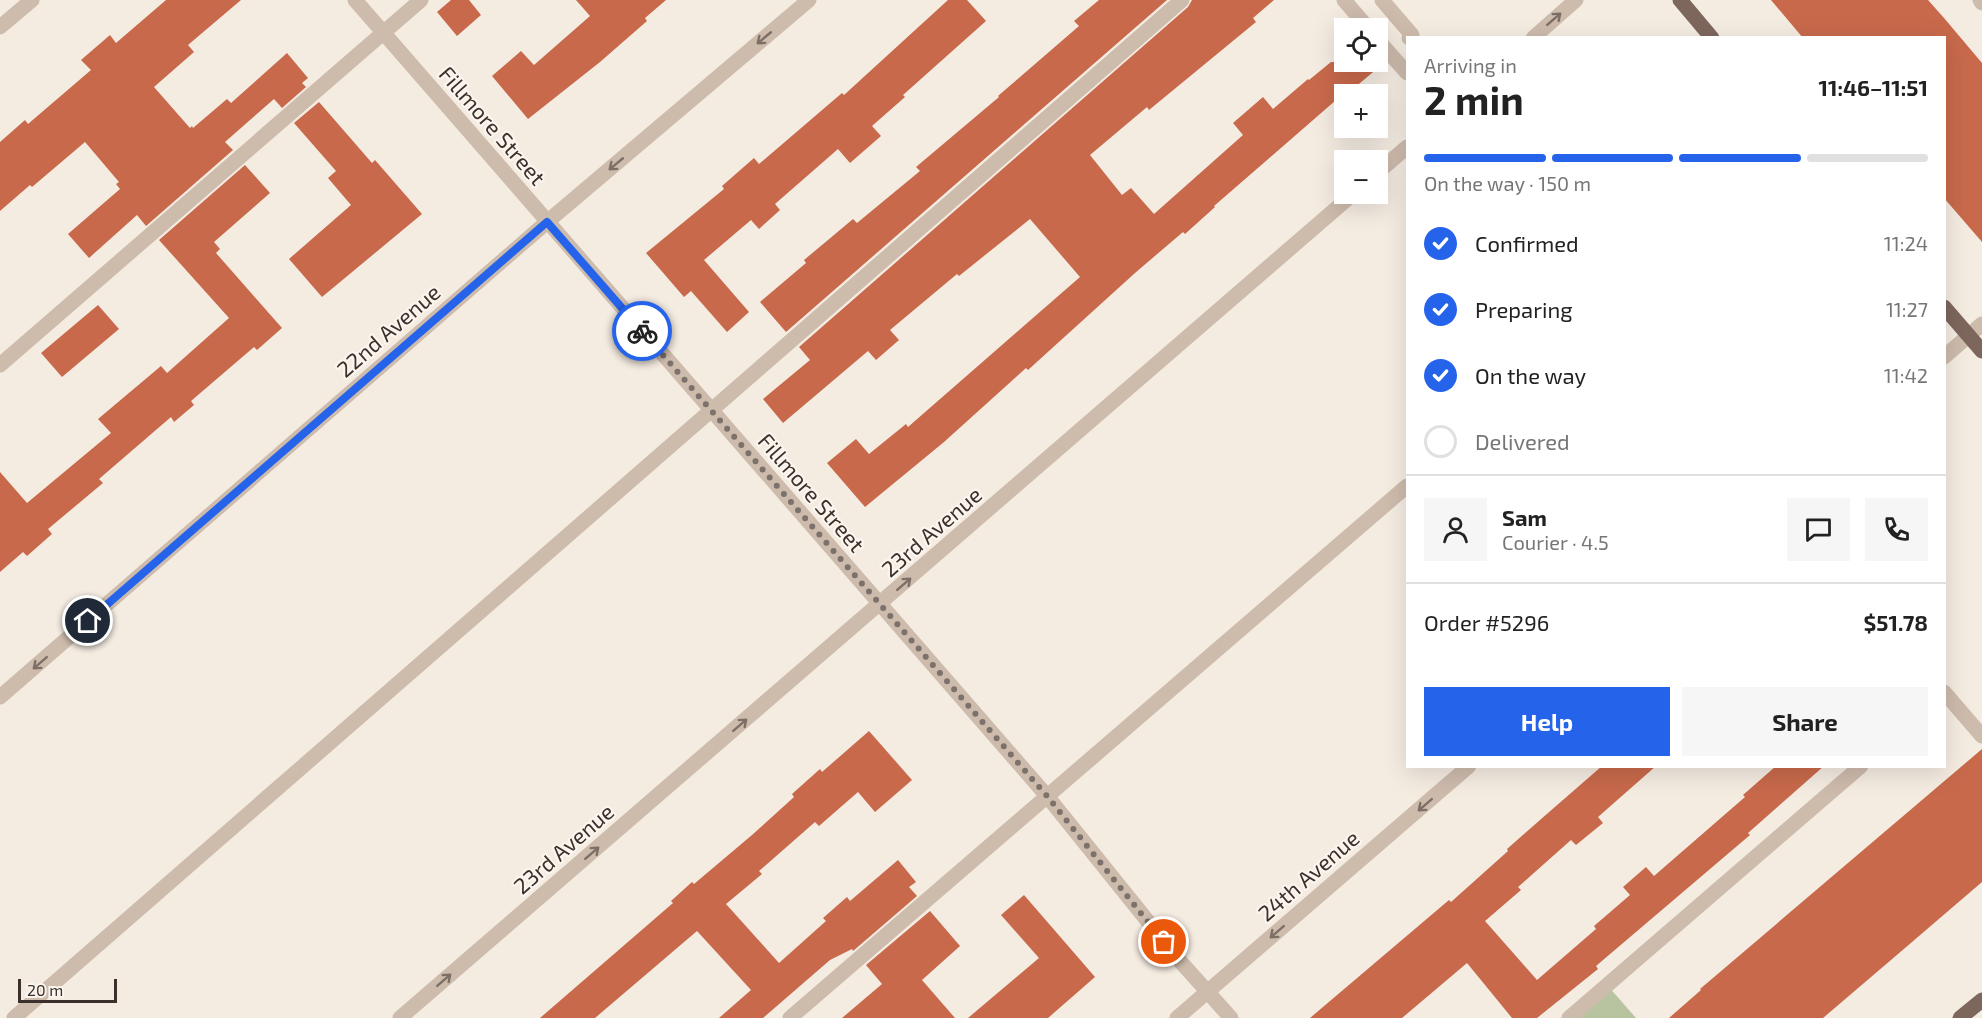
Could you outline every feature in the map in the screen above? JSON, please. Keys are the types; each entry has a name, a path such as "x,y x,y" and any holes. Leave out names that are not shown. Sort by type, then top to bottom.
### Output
{"main road":[{"path":"1680,0 1710,36"},
{"path":"1946,309 1982,351"},
{"path":"1960,1018 1982,1000"}],"street":[{"path":"0,27 32,0"},
{"name":"Fillmore Street","path":"354,0 1047,796 1179,960 1231,1018"},
{"path":"0,365 421,0"},
{"name":"22nd Avenue","path":"0,697 547,222 809,0"},
{"path":"14,1018 1182,0"},
{"path":"1344,0 1359,18"},
{"path":"1382,0 1411,36"},
{"path":"1535,36 1576,0"},
{"path":"1406,40 1390,53 1406,72"},
{"path":"1388,163 1406,148"},
{"name":"23rd Avenue","path":"400,1018 1341,204"},
{"path":"1946,355 1982,324"},
{"path":"790,1018 1406,487"},
{"path":"1946,696 1982,736"},
{"name":"24th Avenue","path":"1177,1018 1467,768"},
{"path":"1569,1018 1859,768"}],"green space":[{"path":"1607,985 1636,1018 1569,1018"}],"building":[{"path":"166,0 241,0 188,45 194,52 154,87 190,128 192,126 193,128 227,99 231,103 287,53 308,78 302,83 306,87 282,108 274,99 225,142 233,150 146,226 137,215 89,258 68,234 120,189 116,184 119,182 85,142 0,211 0,142 25,120 28,124 91,70 81,60 110,35 116,43"},
{"path":"451,0 469,0 481,15 457,36 437,12"},
{"path":"576,0 666,0 645,18 647,21 600,62 528,119 492,76 521,51 534,65 590,16"},
{"path":"948,0 967,0 986,21 903,95 905,97 872,126 881,136 850,163 838,149 775,204 780,210 759,229 751,220 704,260 749,312 727,332 691,291 684,297 646,253 724,189 722,186 754,158 759,164 842,93 844,95"},
{"path":"1099,0 1167,0 786,332 760,302 806,263 804,260 853,219 857,223 920,171 916,167 1079,26 1074,21"},
{"path":"1192,0 1274,0 1253,18 1256,22 1149,110 1147,107 1090,155 1122,195 1131,188 1154,214 1243,135 1233,123 1263,97 1273,109 1331,62 1334,62 1334,72 1373,72 1359,84 1334,84 1334,102 1185,234 1183,232 1135,273 1028,370 1026,368 944,442 865,507 827,463 856,439 869,454 906,424 908,427 1080,277 1030,219 959,276 957,274 890,330 899,340 876,360 868,351 783,423 763,399 810,360 799,347 1188,7"},
{"path":"1771,0 1928,0 1944,18 1982,63 1982,242 1946,200 1946,36 1801,36"},
{"path":"319,102 372,163 375,160 422,214 322,297 289,259 351,205 328,178 336,171 294,123"},
{"path":"245,165 270,193 214,242 220,249 216,253 282,328 257,350 254,347 191,401 194,405 174,422 171,417 99,479 103,483 48,529 52,534 27,556 23,552 0,572 0,472 27,503 111,433 98,419 161,366 167,373 229,318 159,240"},
{"path":"98,305 119,329 62,377 41,353"},
{"path":"869,731 912,780 875,812 858,792 819,826 815,822 759,871 762,874 726,904 779,963 826,921 823,918 847,897 850,901 898,860 916,882 909,887 917,896 853,951 852,949 830,960 763,1018 719,1018 751,990 697,931 595,1018 540,1018 673,903 671,901 692,882 694,884 752,835 794,797 792,794 820,769 822,772"},
{"path":"1982,749 1982,882 1823,1018 1669,1018 1700,989"},
{"path":"1600,768 1654,768 1598,817 1603,823 1576,845 1571,840 1518,887 1521,890 1485,921 1537,980 1596,929 1594,926 1630,895 1623,887 1646,867 1654,876 1745,797 1743,795 1774,768 1822,768 1748,833 1750,835 1596,966 1598,969 1537,1018 1512,1018 1467,963 1402,1018 1310,1018 1449,900 1451,902 1508,851 1507,849"},
{"path":"1024,895 1095,977 1048,1018 968,1018 1039,958 1001,915"},
{"path":"930,911 960,946 922,980 955,1018 842,1018 882,984 866,965"}],"way so far":[{"path":"642,331 1047,796 1164,942"}],"route":[{"path":"88,621 547,222 642,331"}]}
